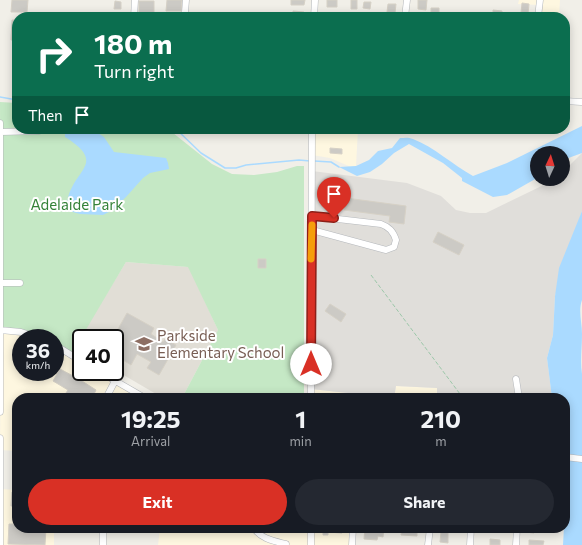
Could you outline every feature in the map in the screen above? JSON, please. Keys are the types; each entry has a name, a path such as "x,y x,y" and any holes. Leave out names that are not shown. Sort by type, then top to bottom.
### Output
{"street":[{"path":"134,0 134,12"},
{"path":"185,12 186,0"},
{"path":"314,12 315,0"},
{"path":"406,12 407,0"},
{"path":"539,12 540,0"},
{"path":"570,101 581,102"},
{"path":"0,123 0,412"},
{"path":"0,134 12,133"},
{"path":"311,393 312,134"},
{"path":"312,216 381,224 387,226 391,230 396,240 394,247 386,250 312,230"},
{"path":"0,283 20,283"},
{"path":"0,330 12,331"},
{"path":"516,379 518,393"},
{"path":"109,393 115,381 136,393"},
{"path":"0,438 0,545"},
{"path":"570,458 582,459"},
{"path":"103,533 103,545"},
{"path":"259,533 268,540 286,544"},
{"path":"311,533 311,545"},
{"path":"352,545 353,533"},
{"path":"428,545 429,533"},
{"path":"470,545 471,533"},
{"path":"516,545 517,533"}],"path":[{"path":"371,275 459,393"}],"shaded area":[{"path":"519,0 560,0 559,12 538,12 539,5 518,4"},
{"path":"312,134 358,134 356,166 351,167 330,158 312,155"},
{"path":"582,153 582,211 555,296 553,335 547,358 551,393 437,393 437,388 396,386 395,393 348,393 311,389 312,171 407,183 441,196 456,210 470,213 486,213 542,186 570,186 570,165"},
{"path":"126,262 189,267 218,330 185,393 154,393 124,375 124,329 85,329"},
{"path":"1,330 12,332 12,381 64,381 64,351 72,355 72,381 116,381 136,393 12,393 12,451 0,450"},
{"path":"396,386 437,388 437,393 395,393"},
{"path":"311,389 348,393 311,393"},
{"path":"0,489 12,490 12,533 54,533 54,545 0,545"},
{"path":"159,533 353,533 352,545 158,545"}],"green space":[{"name":"Adelaide Park","path":"0,102 12,103 12,134 174,134 212,164 232,174 254,175 277,172 297,166 304,166 304,393 185,393 218,330 188,267 126,262 86,329 72,329 71,355 64,351 64,329 12,329 12,332 1,330"}],"water":[{"path":"582,126 582,153 570,157 570,146 541,146 566,134 570,134 570,132"},
{"path":"65,134 100,134 104,137 114,152 166,158 169,169 150,173 143,178 111,211 103,215 80,214 69,211 68,198 85,166 86,160 84,153 65,137"},
{"path":"400,138 408,138 421,142 473,176 507,163 530,152 530,182 507,195 493,197 462,181 462,178 443,163 409,144 394,153 370,172 357,176 339,167 356,166 369,160 378,151 392,148"},
{"path":"582,211 582,300 580,312 582,334 582,545 563,545 564,533 570,533 570,393 551,393 547,358 553,335 555,296 559,268"}],"building":[{"path":"12,0 28,0 27,12 11,12"},
{"path":"167,0 182,0 181,11 166,11"},
{"path":"291,0 305,0 304,5 291,5"},
{"path":"327,0 337,0 337,7 327,7"},
{"path":"351,0 357,0 357,9 351,9"},
{"path":"418,0 427,0 426,10 418,9"},
{"path":"115,1 121,2 121,9 114,9"},
{"path":"139,1 154,1 154,12 139,12"},
{"path":"364,2 371,2 370,9 363,8"},
{"path":"522,3 529,4 528,12 521,12"},
{"path":"388,4 396,4 395,12 387,12"},
{"path":"431,8 439,8 439,12 431,12"},
{"path":"493,10 502,11 502,12 493,12"},
{"path":"330,148 342,149 342,154 330,153"},
{"path":"346,198 406,206 404,224 389,222 390,216 344,210"},
{"path":"438,232 464,245 459,255 433,242"},
{"path":"258,259 266,259 266,268 258,268"},
{"path":"330,304 346,314 341,322 325,311"},
{"name":"Parkside Elementary School","path":"127,313 154,328 151,334 163,342 165,339 176,345 159,375 147,368 151,362 137,354 131,365 124,361 124,329 118,329"},
{"path":"64,371 72,375 72,381 82,381 96,390 94,393 66,393 68,390 53,381 64,381"},
{"path":"9,524 12,524 12,533 46,533 45,545 8,544"},
{"path":"365,533 383,533 383,537 378,536 377,540 364,539"},
{"path":"401,533 417,533 417,536 401,535"},
{"path":"441,533 448,533 448,543 440,542"},
{"path":"490,539 500,540 500,545 490,545"},
{"path":"529,540 544,541 543,545 529,545"}],"waterway":[{"path":"0,97 12,99"},
{"path":"181,134 201,153 225,168 299,160 310,161"},
{"path":"314,161 331,162 339,167"}],"slow traffic":[{"path":"311,259 312,225"}],"place":[{"name":"Parkside Elementary School","path":"144,344"}],"route":[{"path":"311,364 310,317 312,216 334,218"}]}
